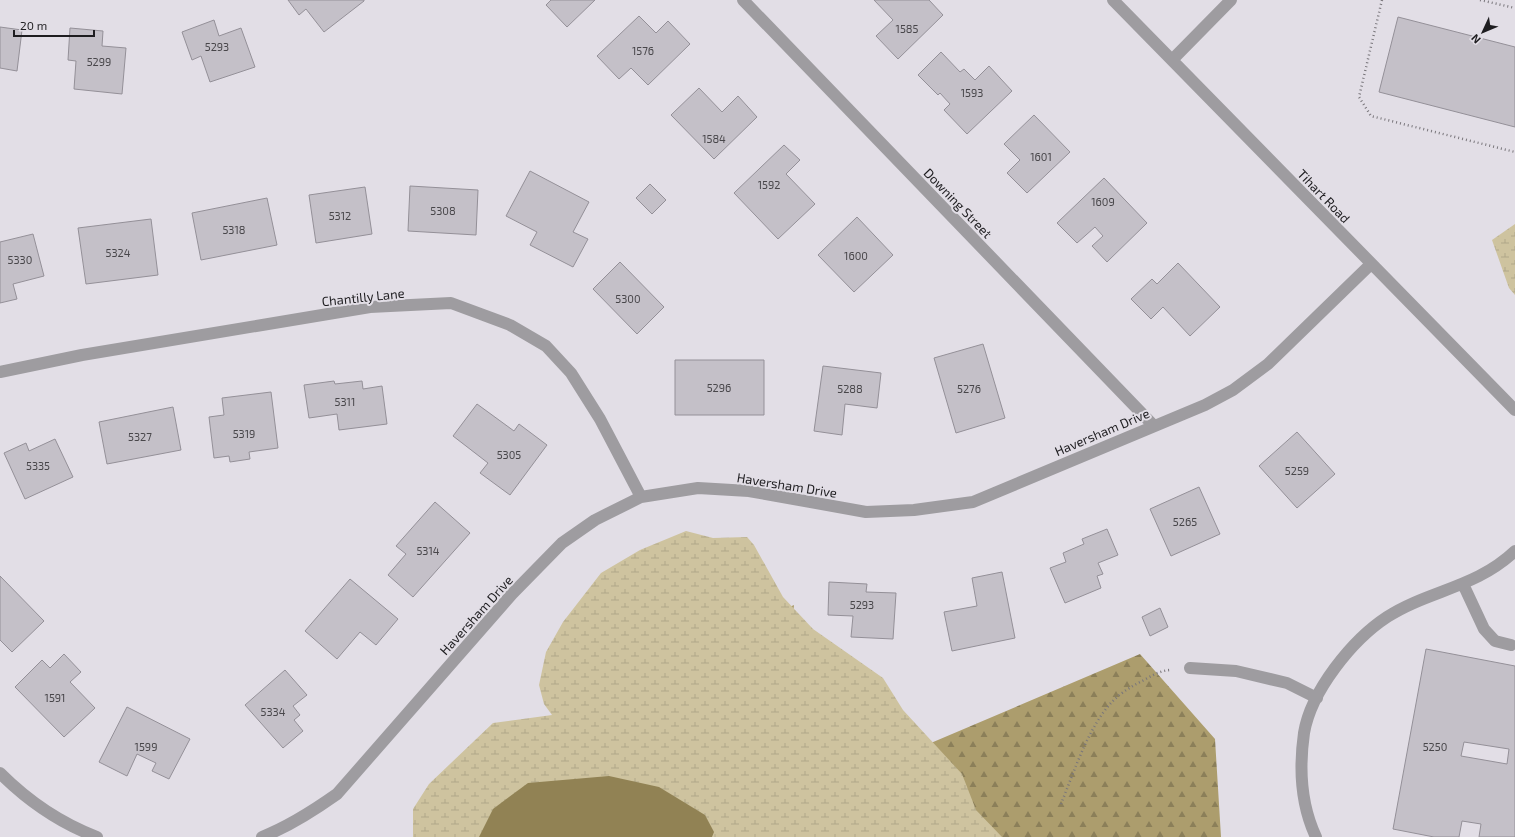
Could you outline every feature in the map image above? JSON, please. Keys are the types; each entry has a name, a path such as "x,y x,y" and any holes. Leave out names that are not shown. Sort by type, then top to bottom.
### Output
{"street":[{"name":"Downing Street","path":"744,0 1153,425"},
{"name":"Tihart Road","path":"1113,0 1515,410"},
{"path":"1172,60 1231,0"},
{"name":"Haversham Drive","path":"262,837 284,828 312,812 337,794 512,594 562,543 595,520 641,497 698,488 749,491 866,512 914,510 973,502 1153,425 1206,405 1233,390 1268,364 1371,264"},
{"name":"Chantilly Lane","path":"0,372 82,355 370,307 451,303 510,325 546,346 571,373 600,419 641,497"},
{"path":"1316,837 1306,807 1302,769 1305,732 1317,698 1345,655 1362,636 1386,617 1427,597 1463,584 1486,573 1515,551"},
{"path":"1463,584 1484,629 1495,641 1510,646"},
{"path":"1190,668 1236,671 1287,682 1317,698"},
{"path":"0,773 15,788 38,806 62,821 97,837"}],"path":[{"path":"1382,0 1359,97 1371,116 1515,152"},
{"path":"1480,0 1515,8"},
{"path":"1062,804 1082,754 1098,722 1111,702 1133,686 1162,670 1190,668"}],"green space":[{"path":"1515,224 1515,295 1509,288 1492,240"},
{"path":"686,531 713,538 747,537 754,545 783,597 813,629 883,678 903,710 962,774 976,810 1002,837 413,837 413,809 429,784 493,723 552,715 544,704 539,685 546,652 563,622 601,573 640,550"},
{"path":"794,605 788,657 912,751 1140,654 1215,739 1221,837 985,837 751,624"}],"shaded area":[{"path":"609,776 659,787 705,815 714,832 712,837 479,837 493,809 528,783"}],"building":[{"path":"288,0 364,1 324,32 306,9 299,15"},
{"path":"551,0 595,0 567,27 546,5"},
{"path":"874,0 929,0 943,15 898,59 876,36 893,20"},
{"path":"639,16 656,33 668,21 690,44 648,85 631,68 619,79 597,56"},
{"path":"1398,17 1515,47 1515,127 1379,92"},
{"path":"214,20 219,36 241,28 255,67 210,82 201,56 192,60 182,32"},
{"path":"0,27 22,30 17,71 0,68"},
{"path":"70,28 103,31 102,46 126,48 122,94 74,89 76,61 68,60"},
{"path":"941,52 960,72 964,69 975,80 989,66 1012,91 967,134 944,110 950,104 940,93 938,95 918,75"},
{"path":"699,88 722,112 738,96 757,117 714,159 671,115"},
{"path":"1034,115 1070,152 1027,193 1007,173 1020,160 1004,144"},
{"path":"784,145 800,160 786,174 815,204 778,239 734,193"},
{"path":"530,171 589,202 573,232 588,239 573,267 530,245 537,232 506,216"},
{"path":"1104,178 1147,223 1107,262 1092,246 1103,236 1095,227 1077,243 1057,223"},
{"path":"650,184 666,200 652,214 636,198"},
{"path":"410,186 478,190 476,235 408,231"},
{"path":"365,187 372,234 316,243 309,195"},
{"path":"267,198 277,245 201,260 192,213"},
{"path":"857,217 893,255 854,292 818,255"},
{"path":"151,219 158,275 86,284 78,228"},
{"path":"33,234 44,276 13,284 17,299 0,303 0,242"},
{"path":"620,262 664,307 637,334 593,289"},
{"path":"1178,263 1220,307 1190,336 1163,307 1151,319 1131,299 1152,279 1157,284"},
{"path":"983,344 1005,418 956,433 934,358"},
{"path":"675,360 764,360 764,415 675,415"},
{"path":"823,366 881,373 877,408 845,404 842,435 814,431"},
{"path":"334,381 335,384 362,381 363,389 382,386 387,424 339,430 337,414 309,418 304,385"},
{"path":"271,392 278,448 249,452 250,459 230,462 229,456 214,458 209,417 224,415 222,398"},
{"path":"477,404 514,431 519,424 547,445 510,495 480,473 488,463 453,436"},
{"path":"173,407 181,450 107,464 99,422"},
{"path":"1297,432 1335,474 1297,508 1259,466"},
{"path":"55,439 73,477 25,499 4,453 26,443 29,451"},
{"path":"1199,487 1220,534 1171,556 1150,509"},
{"path":"435,502 470,533 413,597 388,575 406,554 396,546"},
{"path":"1107,529 1118,555 1098,563 1103,574 1097,576 1101,588 1065,603 1050,568 1066,562 1063,553 1084,544 1082,539"},
{"path":"1002,572 1015,638 952,651 944,612 977,606 972,578"},
{"path":"0,576 44,621 12,652 0,640"},
{"path":"350,579 398,619 376,645 360,632 337,659 305,631"},
{"path":"829,582 867,584 866,592 896,593 893,639 851,637 853,616 828,615"},
{"path":"1160,608 1168,627 1150,636 1142,617"},
{"path":"1426,649 1515,666 1515,837 1479,837 1481,824 1462,821 1459,837 1434,837 1393,829","holes":["1464,742 1509,749 1507,764 1461,756"]},
{"path":"64,654 81,672 70,682 95,708 64,737 15,687 42,660 50,668"},
{"path":"285,670 307,695 293,706 300,715 294,720 303,731 283,748 245,705"},
{"path":"127,707 190,739 169,779 152,771 156,763 137,754 127,776 99,762"}]}
